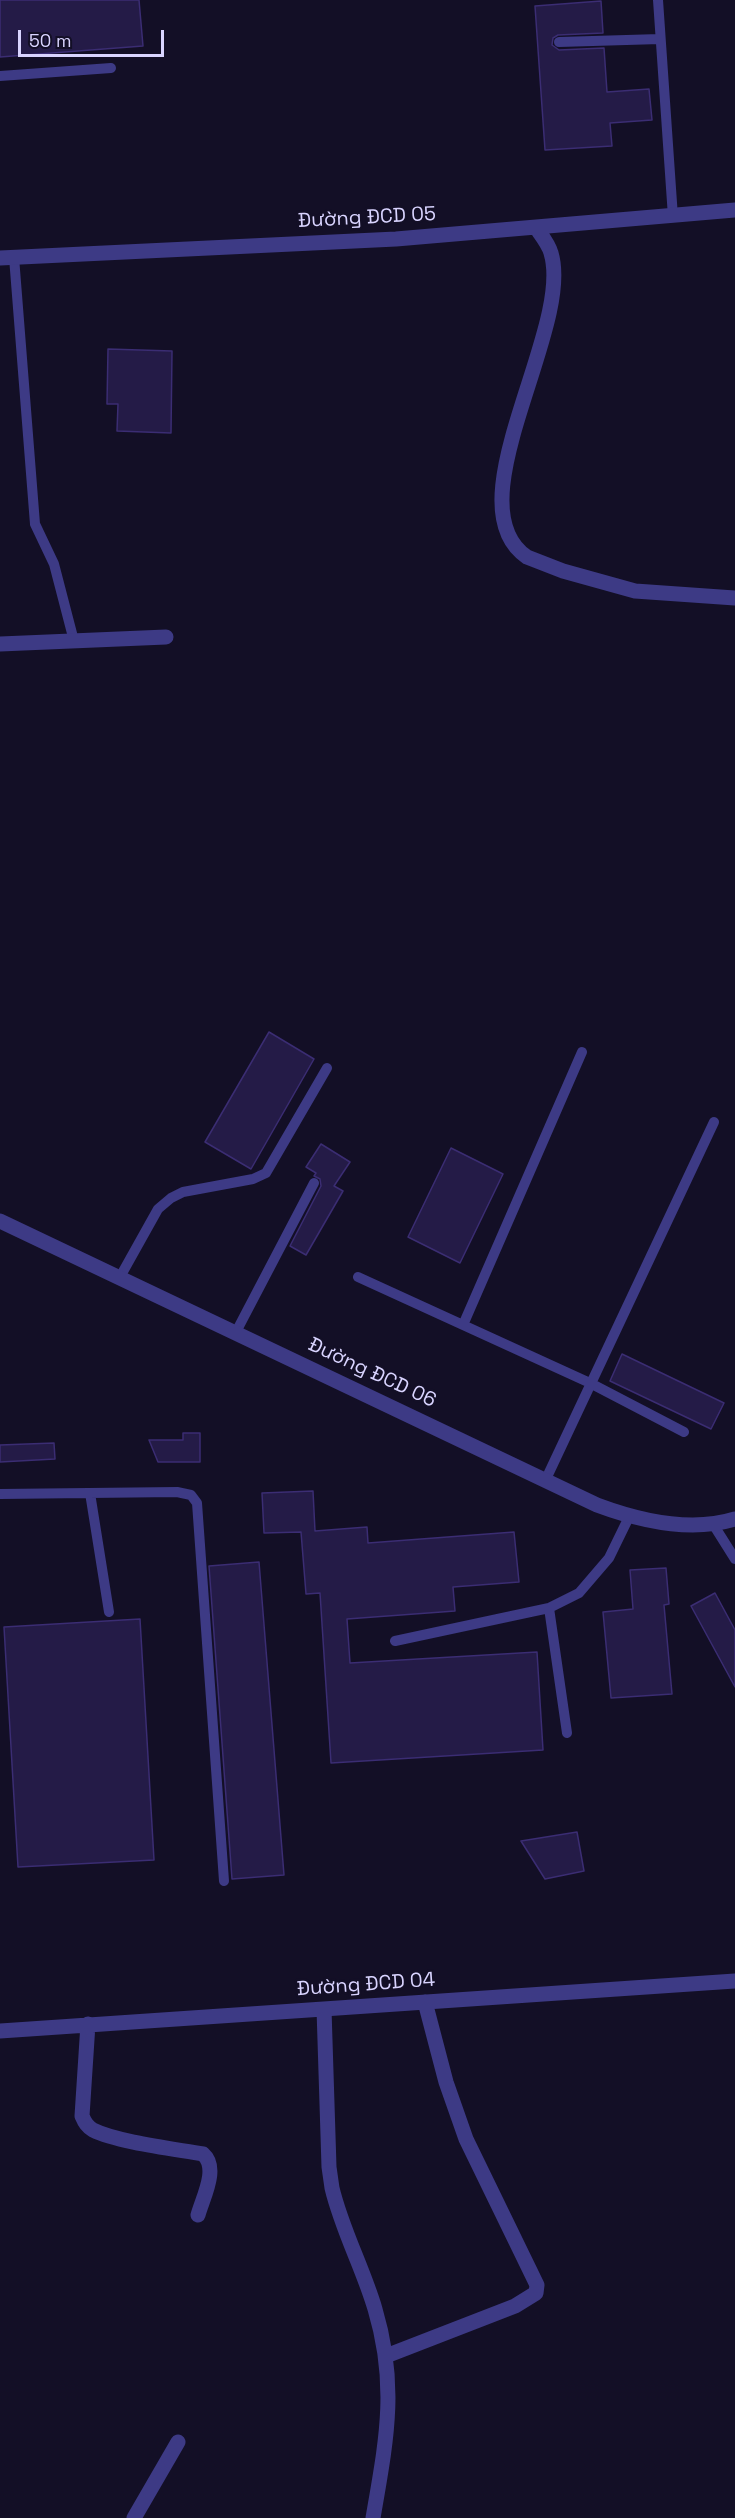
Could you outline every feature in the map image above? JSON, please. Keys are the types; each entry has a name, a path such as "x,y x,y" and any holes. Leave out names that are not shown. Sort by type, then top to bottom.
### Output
{"street":[{"name":"Đường ĐCD 05","path":"7,257 537,229 735,210"},
{"path":"537,229 551,252 554,276 547,321 513,439 503,489 501,509 508,536 517,550 527,557 616,587 635,591 735,598"},
{"path":"0,644 166,637"},
{"name":"Đường ĐCD 06","path":"0,1221 597,1505 629,1517 666,1523 713,1524 735,1519"},
{"name":"Đường ĐCD 04","path":"0,2031 735,1981"},
{"path":"386,2356 516,2306 536,2293 537,2285 466,2139 446,2082 425,2002"},
{"path":"324,2009 329,2167 332,2188 375,2308 386,2356 389,2416 373,2518"},
{"path":"88,2024 82,2116 86,2125 95,2131 139,2142 203,2154 209,2159 211,2170 198,2215"},
{"path":"134,2518 178,2442"}],"lane":[{"path":"658,0 673,217"},
{"path":"559,42 660,39"},
{"path":"0,76 111,68"},
{"path":"7,257 35,524 54,564 75,641"},
{"path":"463,1325 582,1052"},
{"path":"120,1277 158,1209 171,1198 183,1192 253,1179 266,1173 327,1068"},
{"path":"546,1479 714,1122"},
{"path":"236,1332 314,1183"},
{"path":"358,1277 590,1383 684,1432"},
{"path":"0,1494 177,1492 191,1495 197,1503 224,1881"},
{"path":"90,1493 109,1612"},
{"path":"395,1641 549,1608 579,1593 609,1558 629,1517"},
{"path":"713,1524 735,1559"},
{"path":"549,1608 567,1733"}],"building":[{"path":"0,0 139,0 143,46 0,57"},
{"path":"601,1 603,33 558,35 553,38 552,45 559,50 604,48 607,92 649,89 652,120 610,123 612,146 545,150 535,6"},
{"path":"108,349 172,351 171,433 117,431 118,404 107,404"},
{"path":"269,1032 314,1059 251,1169 205,1142"},
{"path":"321,1144 350,1162 334,1186 343,1191 306,1255 290,1246 321,1186 320,1179 314,1176 316,1173 306,1167"},
{"path":"451,1148 503,1174 460,1263 408,1237"},
{"path":"622,1354 724,1403 711,1429 610,1381"},
{"path":"183,1433 200,1433 200,1462 158,1462 149,1440 183,1440"},
{"path":"54,1443 55,1459 0,1462 0,1445"},
{"path":"313,1491 315,1531 367,1527 368,1543 514,1532 519,1582 453,1587 455,1611 347,1619 350,1663 537,1652 543,1750 331,1763 320,1593 306,1594 301,1532 264,1533 262,1493"},
{"path":"259,1562 284,1875 232,1879 209,1566"},
{"path":"666,1568 669,1604 664,1605 672,1694 611,1698 603,1612 633,1609 630,1570"},
{"path":"715,1593 735,1630 735,1687 691,1606"},
{"path":"140,1619 154,1860 18,1867 4,1627"},
{"path":"577,1832 584,1871 545,1879 521,1841"}]}
